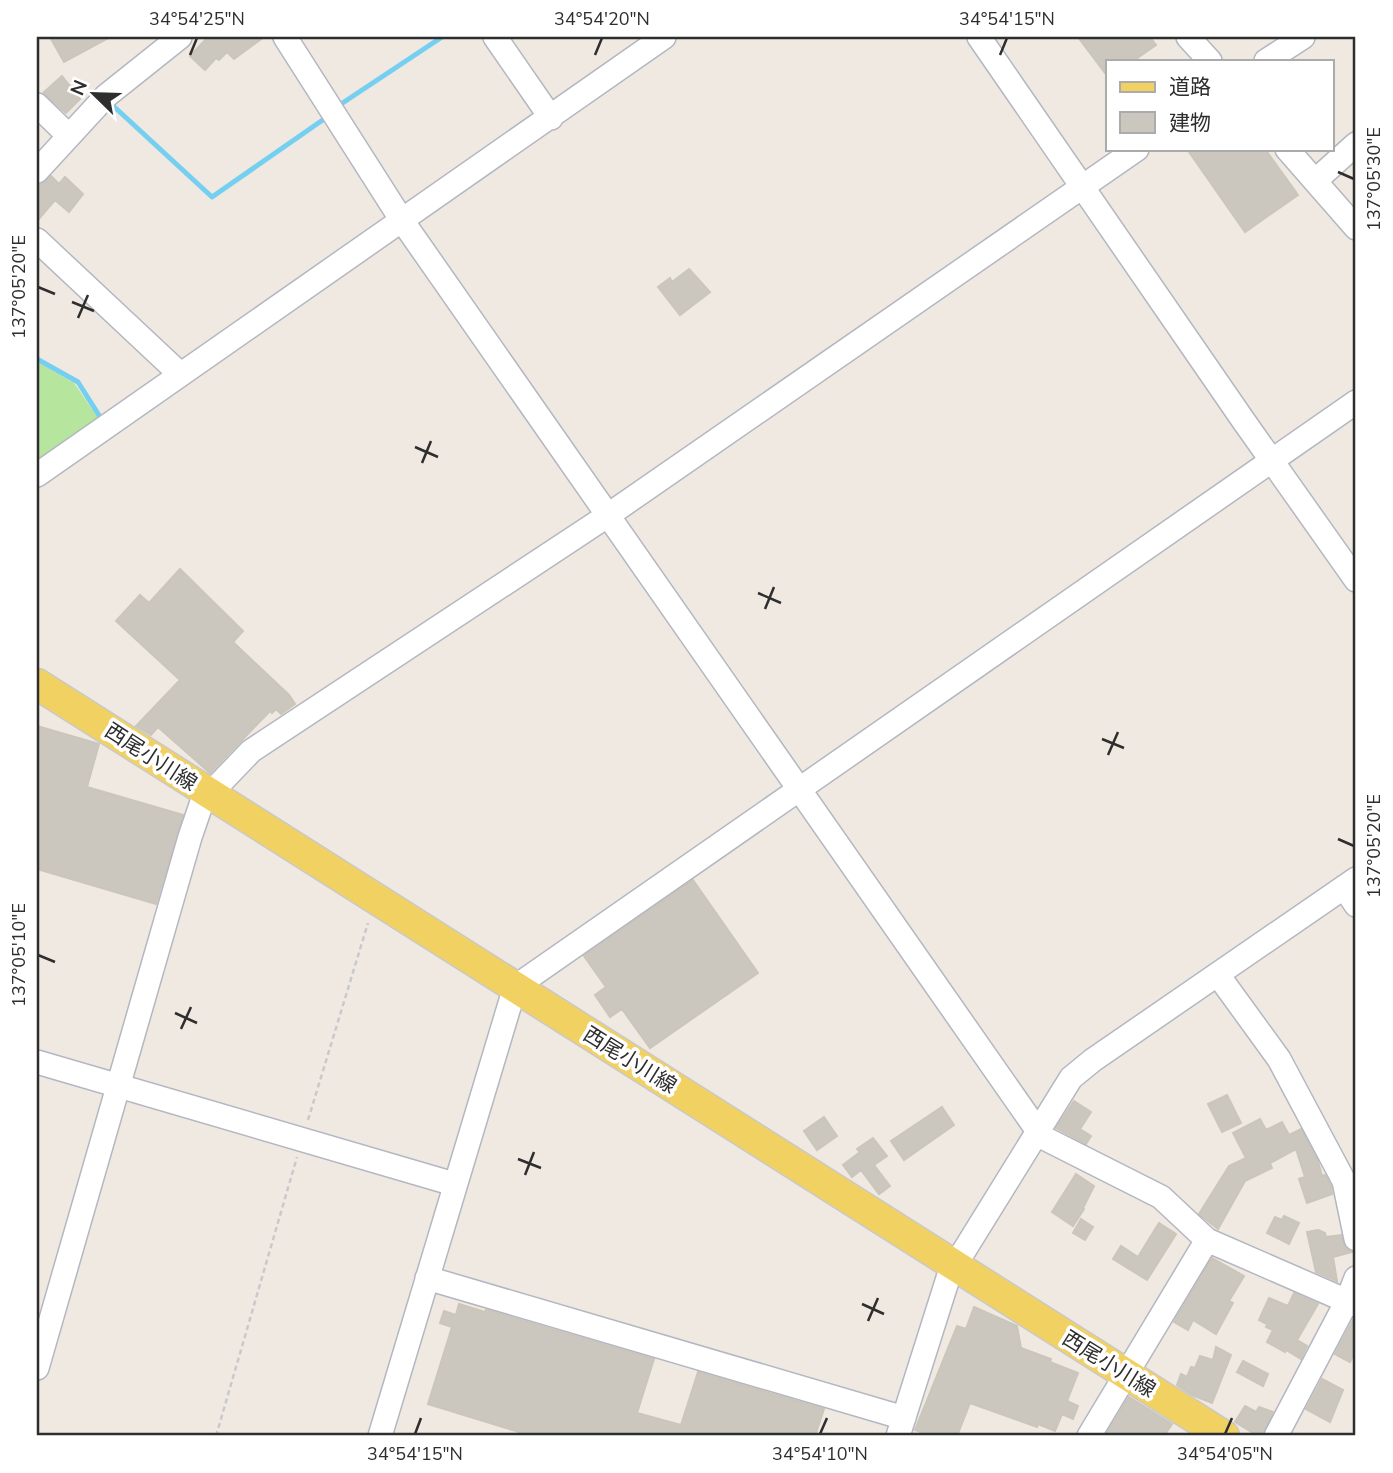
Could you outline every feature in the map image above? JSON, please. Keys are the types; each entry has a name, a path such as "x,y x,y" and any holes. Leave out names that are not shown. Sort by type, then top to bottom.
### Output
{"main road":[{"name":"西尾小川線","path":"37,684 1224,1436"}],"street":[{"path":"37,172 106,96 180,37"},
{"path":"285,37 401,219 1042,1137 1161,1197 1207,1240 1352,1303"},
{"path":"495,37 551,118"},
{"path":"37,475 664,37"},
{"path":"979,37 1356,580"},
{"path":"1188,37 1208,60"},
{"path":"1268,60 1303,37"},
{"path":"37,105 69,136"},
{"path":"1315,181 1356,144"},
{"path":"37,1368 190,836 202,802 208,794 251,751 607,516 1136,150"},
{"path":"1288,150 1356,228"},
{"path":"37,240 180,374"},
{"path":"380,1436 515,987 1356,402"},
{"path":"427,1278 901,1427 945,1285 954,1265 1071,1078 1080,1069 1218,975 1352,890"},
{"path":"1218,975 1279,1059 1344,1181 1356,1239"},
{"path":"37,1062 454,1184"},
{"path":"1089,1436 1207,1240"},
{"path":"1276,1436 1352,1303 1356,1278"}],"path":[{"path":"216,1436 302,1140 372,910 378,900"}],"green space":[{"path":"37,362 74,383 99,419 37,463"}],"building":[{"path":"50,37 110,37 64,62"},
{"path":"208,37 264,37 234,59 227,52 219,60 216,58 205,70 190,56"},
{"path":"1078,37 1150,37 1156,45 1134,60 1106,60 1106,74"},
{"path":"62,76 80,99 66,113 43,93"},
{"path":"1188,150 1266,150 1298,195 1245,232"},
{"path":"51,176 59,184 65,177 83,194 69,212 55,200 37,221 37,187"},
{"path":"689,269 710,292 680,315 658,287 670,278 672,282"},
{"path":"180,569 243,631 233,642 289,695 295,704 281,714 276,709 272,713 270,711 210,773 158,727 151,735 136,726 180,680 116,621 140,595 149,603"},
{"path":"37,726 99,744 87,787 183,815 156,904 37,869"},
{"path":"693,880 758,973 650,1048 622,1009 610,1017 595,995 606,987 584,956"},
{"path":"1227,1095 1241,1123 1222,1132 1208,1104"},
{"path":"1074,1101 1091,1112 1080,1129 1091,1136 1086,1144 1056,1128"},
{"path":"942,1107 954,1125 904,1160 891,1141"},
{"path":"824,1117 837,1136 817,1150 804,1131"},
{"path":"1260,1119 1266,1130 1282,1122 1289,1135 1301,1129 1318,1161 1322,1176 1325,1175 1331,1186 1332,1194 1307,1203 1299,1179 1305,1177 1296,1149 1270,1163 1272,1168 1245,1181 1218,1229 1199,1214 1229,1166 1246,1158 1233,1133"},
{"path":"873,1138 887,1156 874,1165 890,1186 879,1194 861,1170 852,1177 843,1165 860,1152 857,1149"},
{"path":"1076,1174 1094,1186 1073,1226 1052,1212"},
{"path":"1284,1216 1299,1223 1289,1244 1267,1233 1275,1217 1282,1220"},
{"path":"1081,1219 1093,1227 1085,1240 1073,1233"},
{"path":"1159,1223 1176,1234 1147,1280 1113,1259 1121,1246 1138,1257"},
{"path":"1318,1230 1325,1233 1326,1237 1341,1235 1345,1248 1352,1252 1333,1257 1337,1281 1316,1272 1307,1232"},
{"path":"1212,1258 1244,1276 1229,1301 1233,1303 1216,1334 1193,1320 1188,1330 1174,1322"},
{"path":"1294,1293 1318,1304 1297,1340 1307,1346 1301,1359 1267,1342 1273,1330 1259,1320 1269,1298 1288,1306"},
{"path":"459,1304 654,1359 637,1413 681,1425 698,1372 824,1409 815,1436 532,1436 428,1404 452,1327 440,1323 444,1311 456,1315"},
{"path":"974,1307 1017,1326 1021,1348 1078,1373 1067,1401 1078,1406 1073,1419 1062,1414 1055,1431 970,1403 957,1436 931,1436 915,1430 957,1326 966,1329"},
{"path":"1354,1318 1356,1349 1350,1362 1335,1354"},
{"path":"1216,1347 1231,1355 1212,1403 1177,1385 1181,1374 1187,1377 1200,1356 1213,1360"},
{"path":"1243,1361 1268,1374 1263,1386 1237,1372"},
{"path":"1322,1379 1343,1390 1330,1422 1306,1409"},
{"path":"1129,1397 1172,1424 1164,1436 1105,1436"},
{"path":"1245,1406 1256,1412 1259,1407 1273,1412 1262,1436 1235,1422"}],"waterway":[{"path":"338,106 442,37"},
{"path":"109,102 212,197 327,117"},
{"path":"37,359 78,382 102,420"}]}
